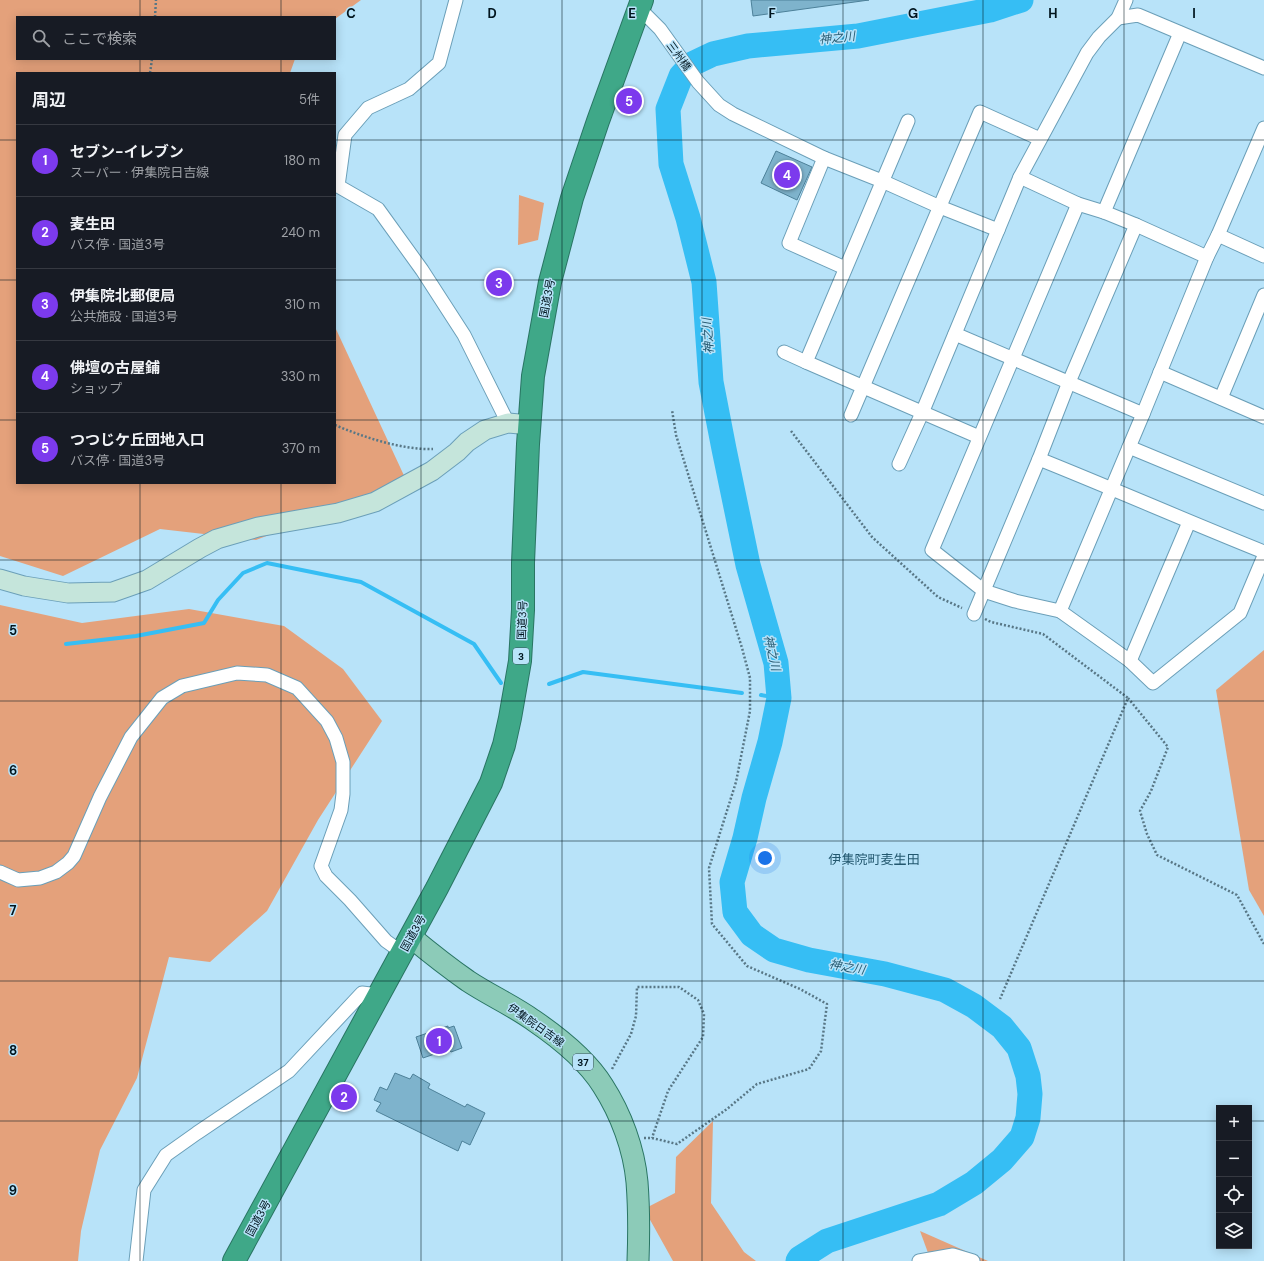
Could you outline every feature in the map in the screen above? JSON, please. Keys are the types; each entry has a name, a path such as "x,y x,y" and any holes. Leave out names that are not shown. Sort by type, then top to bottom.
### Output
{"highway":[{"name":"国道3号","path":"234,1261 437,888 491,783 504,745 520,661 533,376 550,282 570,205 598,121 641,4"}],"main road":[{"name":"伊集院日吉線","path":"407,943 433,956 469,981 551,1032 588,1066 603,1085 628,1139 637,1181 638,1261"}],"street":[{"path":"456,0 439,63 409,89 368,108 345,135 338,186 378,209 422,270 464,335 508,423"},
{"path":"899,464 922,413 1020,177 1087,53 1099,37 1118,18 1126,0"},
{"name":"三州橋","path":"641,4 698,82 719,105 734,114 824,158 998,230"},
{"path":"1118,18 1138,15 1264,68"},
{"path":"1104,212 1180,33"},
{"path":"851,415 980,112 1040,139"},
{"path":"806,362 908,121"},
{"path":"1060,611 1113,488 1208,257 1264,128"},
{"path":"824,158 789,243 845,268"},
{"path":"1020,177 1078,204 1104,212 1136,225 1208,257"},
{"path":"1078,204 1014,359 979,437 932,550 984,591 1014,601 1060,611 1130,661 1153,683 1240,613 1264,556"},
{"path":"974,614 1039,459 1069,382 1136,225"},
{"path":"1218,235 1264,256"},
{"path":"1221,398 1264,295"},
{"path":"955,334 1143,414"},
{"path":"784,352 979,437"},
{"path":"1160,372 1264,417"},
{"path":"0,579 24,586 68,593 113,592 147,580 217,539 258,527 338,513 376,502 432,471 485,430 508,423 530,425"},
{"path":"1129,447 1264,503"},
{"path":"1039,459 1113,488 1188,522 1264,552"},
{"path":"1130,661 1188,522"},
{"path":"0,872 18,880 40,878 56,872 68,863 74,856 100,797 131,737 162,698 182,686 237,673 267,675 297,688 328,722 336,738 343,762 343,794 341,810 321,866 326,876 350,900 386,941 393,946 407,943"},
{"path":"136,1261 144,1190 166,1155 289,1071 362,993 379,995"},
{"path":"918,1261 953,1255 973,1261"}],"path":[{"path":"155,16 156,0"},
{"path":"150,72 152,60"},
{"path":"628,1139 652,1138 677,1144 727,1109 757,1084 809,1069 821,1051 827,1004 800,989 747,966 712,924 709,868 736,782 750,711 750,678 676,435 672,410"},
{"path":"336,426 402,447 430,450 461,448"},
{"path":"792,431 872,537 938,598 992,622 1043,634 1128,698 1168,747 1151,791 1140,811 1147,834 1157,855 1237,895 1264,944"},
{"path":"1000,998 1128,698"},
{"path":"603,1085 631,1034 636,1016 637,987 679,987 698,1000 704,1014 703,1038 668,1091 652,1138"}],"shaded area":[{"path":"0,0 361,0 336,18 336,16 16,16 16,60 295,60 290,72 16,72 16,484 336,484 336,329 407,482 256,540 160,529 63,576 0,556"},
{"path":"519,195 544,203 538,240 518,245"},
{"path":"0,605 82,623 189,609 284,626 343,669 382,721 318,820 267,911 210,962 169,957 137,1078 100,1150 81,1231 78,1261 0,1261"},
{"path":"1264,650 1264,916 1249,890 1216,690"},
{"path":"713,1121 711,1203 744,1252 756,1261 673,1261 644,1209 675,1193 676,1157"},
{"path":"920,1231 988,1261 931,1261"}],"building":[{"path":"751,0 869,0 753,16"},
{"path":"776,151 812,167 797,200 761,183"},
{"path":"448,1026 448,1028 454,1026 462,1048 451,1052 449,1049 423,1058 416,1037"},
{"path":"395,1073 410,1079 413,1074 430,1084 428,1088 465,1107 467,1104 485,1113 470,1145 462,1141 458,1151 376,1111 381,1103 374,1100 380,1087 387,1090"}],"waterway":[{"name":"神之川","path":"798,1261 800,1258 827,1241 939,1204 974,1183 1002,1160 1022,1137 1028,1118 1030,1094 1028,1076 1019,1048 1002,1027 974,1006 945,990 885,974 809,960 774,950 752,935 735,912 732,882 770,742 779,698 776,663 748,565 711,382 704,282 688,218 671,164 668,109 681,76 692,64 713,54 748,46 858,36 990,10 1021,0"},
{"path":"66,644 136,636 204,623 218,600 243,573 267,563 361,582 474,644 501,683"},
{"path":"549,684 583,672 742,693"},
{"path":"761,695 779,698"}],"place":[{"name":"つつじケ丘団地入口","path":"629,101"},
{"name":"佛壇の古屋鋪","path":"787,175"},
{"name":"伊集院北郵便局","path":"499,283"},
{"name":"セブン-イレブン","path":"439,1041"},
{"name":"麦生田","path":"344,1097"}],"district":[{"name":"伊集院町麦生田","path":"874,859"}]}
